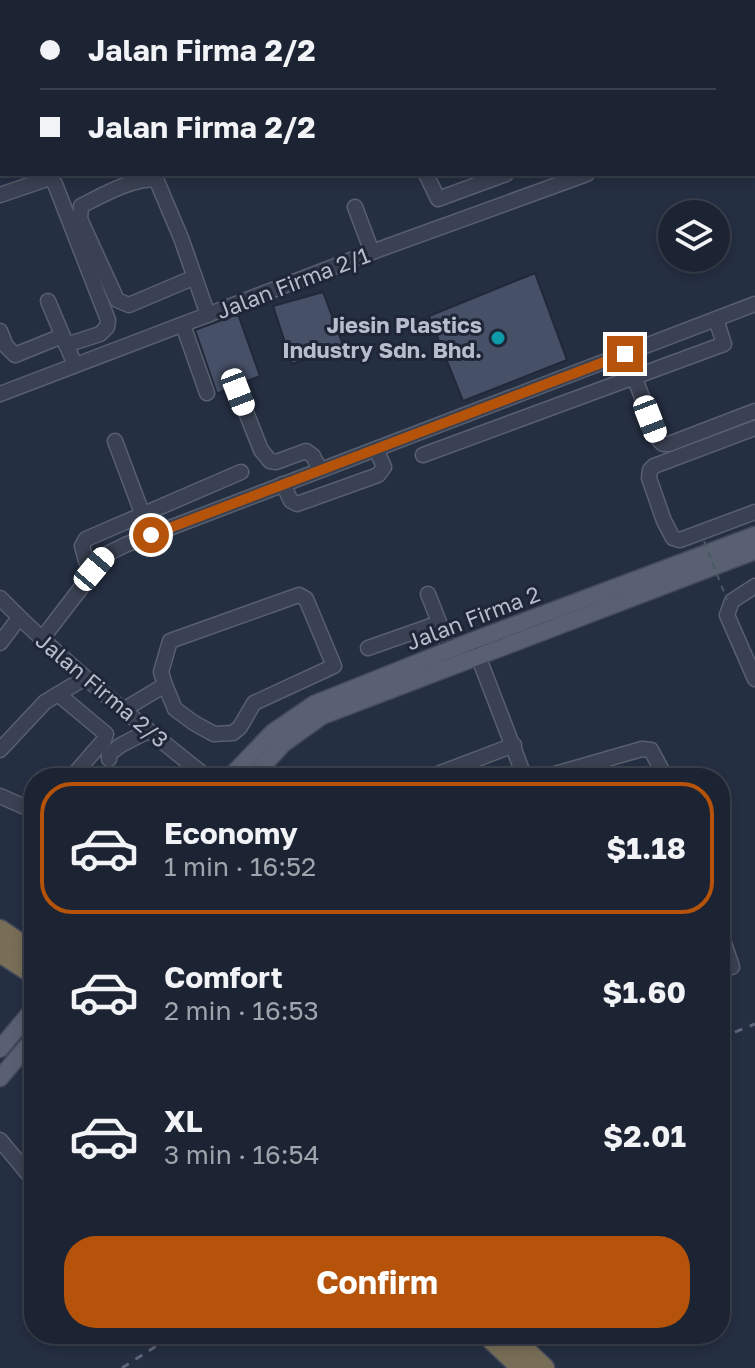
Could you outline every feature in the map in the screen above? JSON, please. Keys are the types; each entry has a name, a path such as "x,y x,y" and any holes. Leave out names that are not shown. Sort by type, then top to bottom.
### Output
{"highway":[{"path":"0,930 24,946"},
{"path":"0,952 24,968"},
{"path":"497,1344 522,1368"},
{"path":"519,1344 544,1368"}],"main road":[{"name":"Jalan Firma 2","path":"261,768 283,744 322,716 475,648 755,535"},
{"name":"Jalan Firma 2","path":"239,768 273,732 314,704 450,650 475,648 755,551"},
{"path":"0,1049 24,1020"},
{"path":"0,1078 24,1050"}],"street":[{"path":"427,176 438,199 501,176"},
{"name":"Jalan Firma 2/1","path":"0,394 581,176"},
{"path":"0,195 50,178 108,320 107,327 100,334 64,340 15,355 6,346 0,331"},
{"path":"195,277 129,305 117,300 80,219 81,206 107,193 146,179 156,179 195,277 208,315"},
{"path":"355,207 372,252"},
{"path":"48,301 75,365"},
{"path":"41,640 107,554 125,545 755,304"},
{"path":"423,455 724,344 716,319"},
{"path":"183,325 207,393"},
{"path":"625,354 663,444 755,411"},
{"path":"597,364 605,387"},
{"path":"537,387 545,409"},
{"path":"238,392 261,450 270,461 276,462 306,451 313,456 320,470"},
{"path":"755,428 654,466 649,478 673,538 680,540 755,512"},
{"path":"115,441 142,513"},
{"path":"283,484 291,501 297,504 378,475 384,467 376,449"},
{"path":"94,569 86,561 82,546 86,539 241,472"},
{"path":"755,586 732,601 727,615 755,679"},
{"path":"428,594 450,650"},
{"path":"299,595 306,599 334,666 254,703 233,733 214,734 194,723 175,709 165,685 161,672 170,641 299,595"},
{"name":"Jalan Firma 2/3","path":"0,598 41,640 195,768"},
{"path":"0,643 19,618"},
{"path":"368,648 439,623"},
{"path":"475,648 522,768"},
{"path":"0,750 45,702 85,678"},
{"path":"123,710 165,685"},
{"path":"58,694 106,734 80,768"},
{"path":"109,759 109,754 121,745 148,731"},
{"path":"453,768 514,745"},
{"path":"576,768 642,749 651,750 661,768"},
{"path":"0,796 24,807"},
{"path":"730,961 732,967"},
{"path":"0,1140 24,1169"}],"path":[{"path":"704,541 727,600"}],"building":[{"name":"Jiesin Plastics Industry Sdn. Bhd.","path":"535,273 567,360 463,401 429,316"},
{"path":"323,292 343,345 292,364 273,306"},
{"path":"238,314 260,376 234,383 217,394 195,330"}],"railway":[{"path":"730,1034 755,1024"},
{"path":"122,1368 159,1344"}],"place":[{"name":"Jiesin Plastics Industry Sdn. Bhd.","path":"498,338"}],"route":[{"path":"151,535 625,354"}]}
